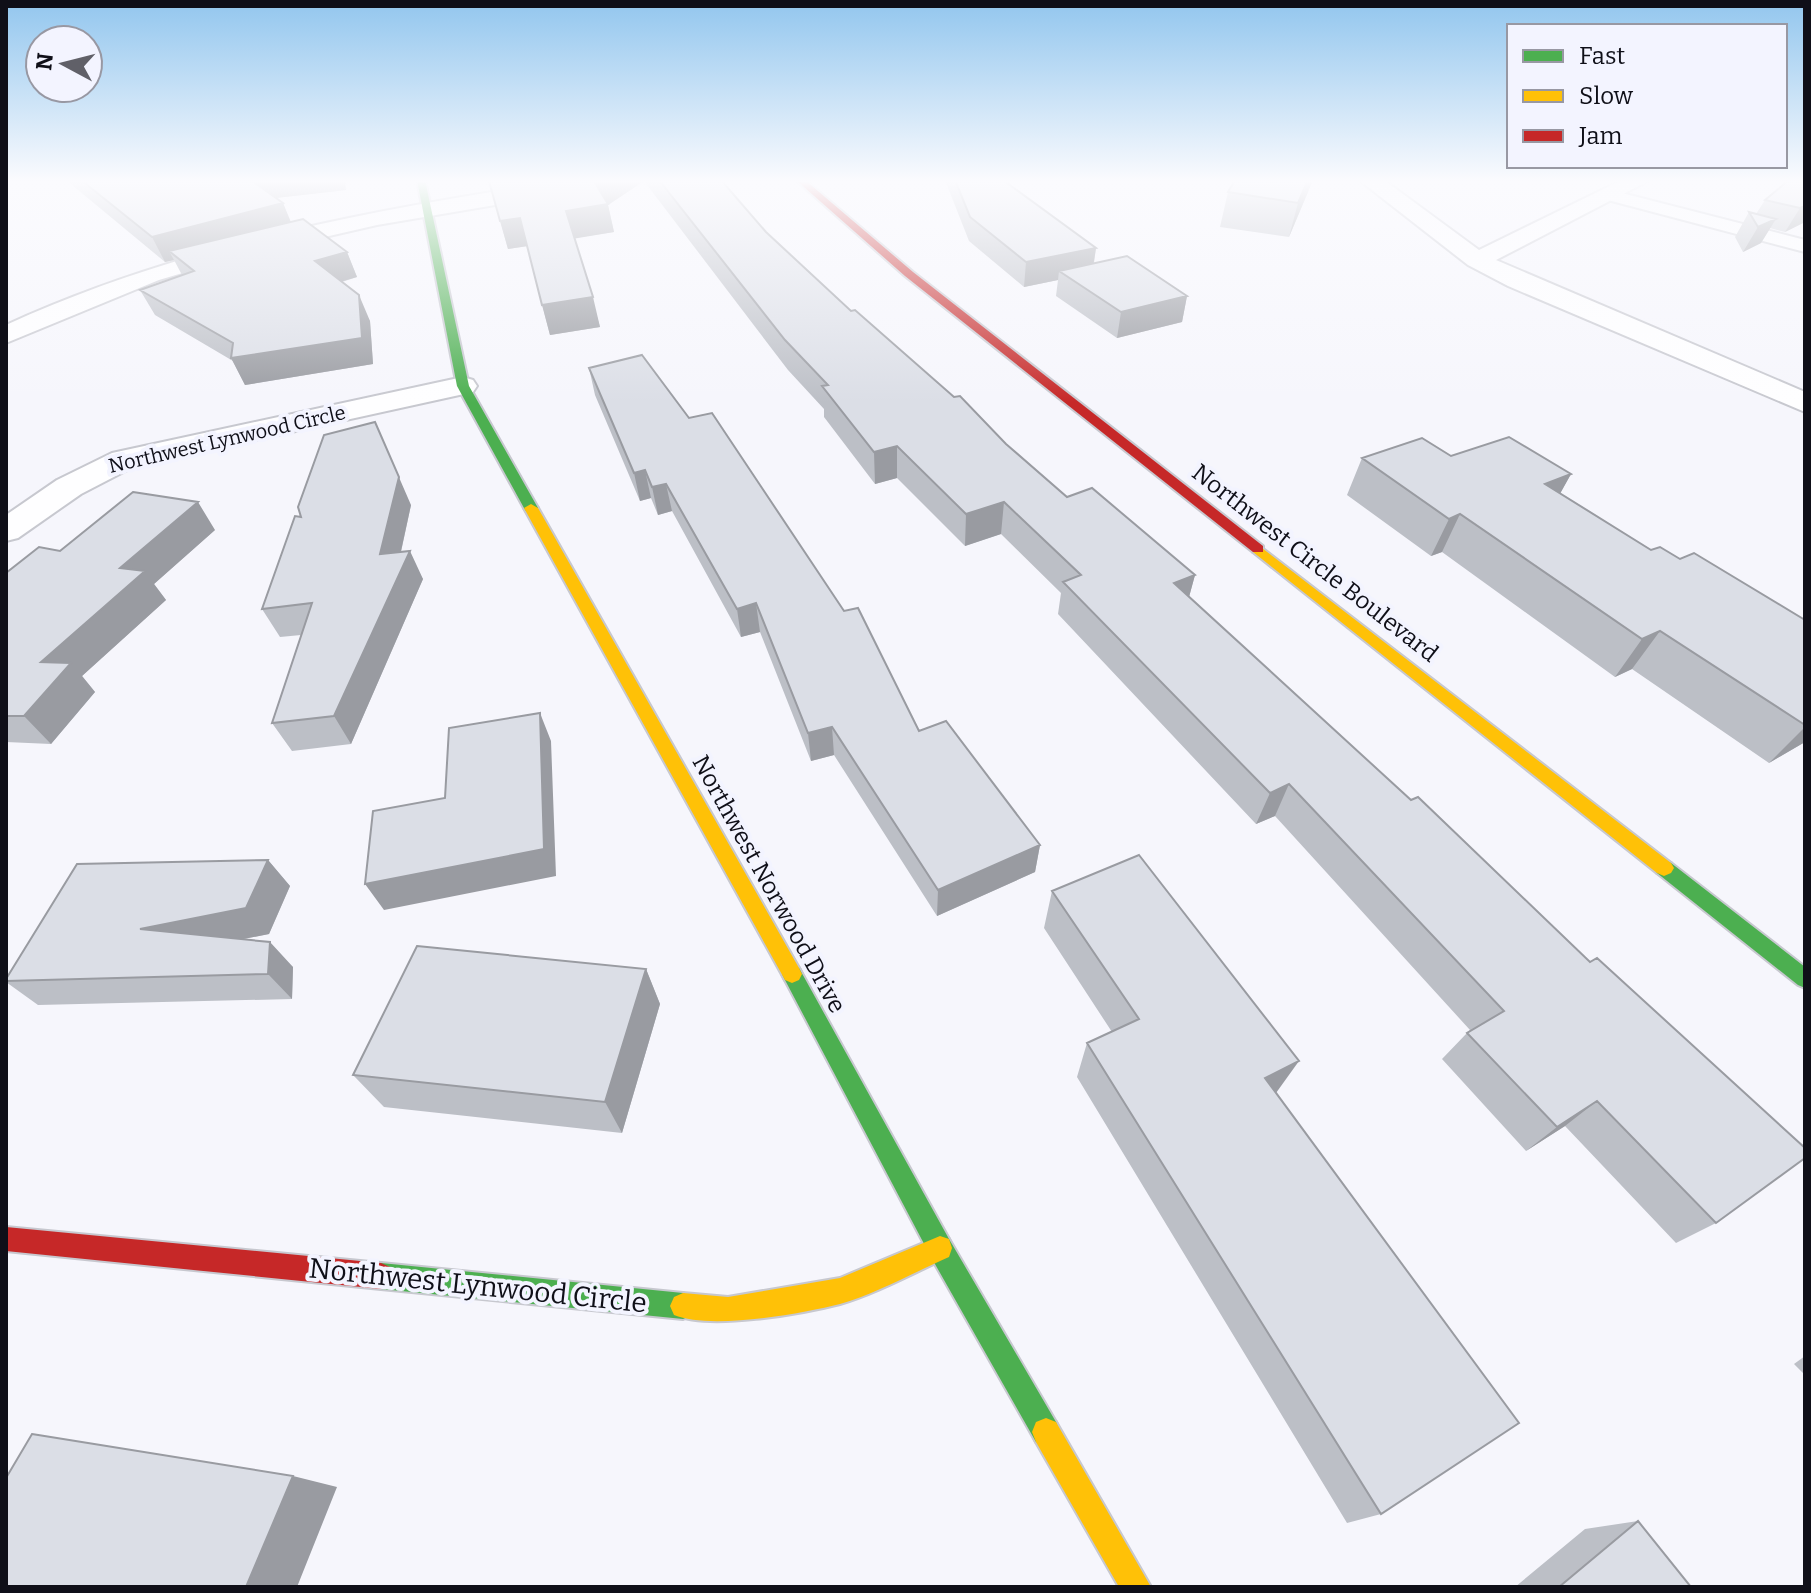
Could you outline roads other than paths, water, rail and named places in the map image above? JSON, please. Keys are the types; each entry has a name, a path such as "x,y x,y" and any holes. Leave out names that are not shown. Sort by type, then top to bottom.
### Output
{"street":[{"path":"6,335 82,299 214,254"},
{"name":"Northwest Norwood Drive","path":"436,254 463,386 765,924 940,1248 1136,1587"},
{"name":"Northwest Circle Boulevard","path":"886,254 1805,979"},
{"path":"1469,254 1532,287 1805,403"},
{"path":"1477,260 1489,254"},
{"name":"Northwest Lynwood Circle","path":"6,531 69,487 123,460 463,386"},
{"name":"Northwest Lynwood Circle","path":"6,1239 728,1310 841,1291 940,1248"}]}
